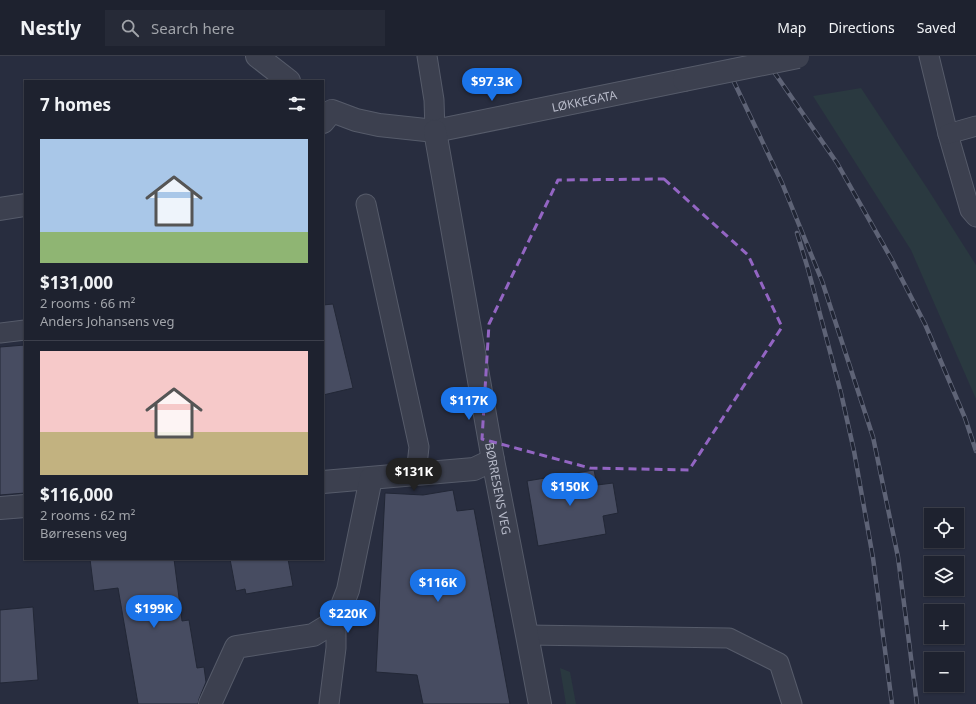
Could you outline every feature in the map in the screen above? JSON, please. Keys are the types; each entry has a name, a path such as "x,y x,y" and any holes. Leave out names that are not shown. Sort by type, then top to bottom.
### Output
{"street":[{"name":"LØKKEGATA","path":"326,113 379,125 435,131 800,56"},
{"path":"267,59 288,80"},
{"name":"BØRRESENS VEG","path":"435,131 493,460 528,635 540,704"},
{"path":"0,209 24,204"},
{"path":"324,482 474,470 493,460"},
{"path":"210,704 236,647 313,635 336,621 348,590 371,478"},
{"path":"0,508 24,506"}],"lane":[{"path":"427,56 434,100 435,131"},
{"path":"929,56 948,134 970,210 976,217"},
{"path":"948,134 976,126"},
{"path":"366,204 420,447 416,474"},
{"path":"1,330 24,330"},
{"path":"329,704 336,648 336,621"},
{"path":"528,635 729,638 779,663 792,704"}],"highlighted area":[{"path":"664,179 748,255 782,327 689,470 590,468 482,439 489,324 558,180"}],"shaded area":[{"path":"861,88 976,265 976,399 911,250 813,96"},
{"path":"560,668 570,672 576,704 566,704"}],"building":[{"path":"333,304 353,388 324,395 324,305"},
{"path":"24,345 24,493 0,495 0,347"},
{"path":"594,470 597,485 613,483 618,513 603,516 606,534 538,546 527,481"},
{"path":"453,490 457,511 474,509 510,704 423,704 417,675 376,672 385,493 423,495"},
{"path":"90,560 174,560 182,621 189,620 197,668 204,667 206,682 198,704 138,704 118,588 94,591"},
{"path":"230,560 288,560 293,586 246,594 245,589 236,591"},
{"path":"33,607 38,680 0,683 0,610"}],"railway":[{"path":"763,56 837,163 892,260 925,324 965,418 976,451"},
{"path":"725,63 782,183 822,281 873,437 898,557 917,704"},
{"path":"797,233 841,393 854,451 873,558 892,704"}]}
